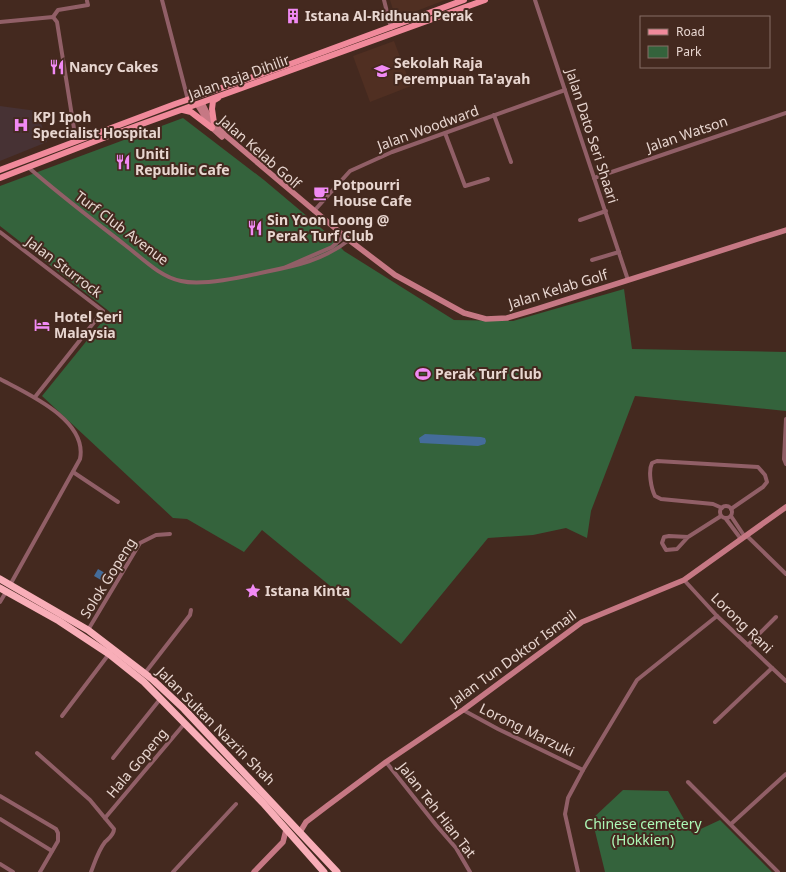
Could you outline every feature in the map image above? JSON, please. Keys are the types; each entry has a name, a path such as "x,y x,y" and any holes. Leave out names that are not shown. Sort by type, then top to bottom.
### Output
{"highway":[{"name":"Jalan Sultan Nazrin Shah","path":"0,580 88,630 145,673 184,709 337,872"},
{"name":"Jalan Sultan Nazrin Shah","path":"3,590 59,621 109,654 161,698 263,803 324,872"}],"main road":[{"name":"Jalan Raja Dihilir","path":"0,170 161,109 391,28 464,0"},
{"name":"Jalan Raja Dihilir","path":"0,177 485,0"},
{"path":"161,109 171,109 200,103 203,97 220,91 224,87"},
{"path":"213,126 213,101 221,96"},
{"path":"183,110 191,112 213,126"}],"street":[{"path":"162,0 188,100"},
{"path":"384,0 391,28"},
{"name":"Jalan Dato Seri Shaari","path":"535,0 628,280"},
{"path":"0,22 53,17 58,10 88,5 87,1"},
{"path":"53,17 57,22 59,32 76,141"},
{"name":"Jalan Woodward","path":"314,211 350,171 388,153 565,90"},
{"path":"200,103 213,126"},
{"name":"Jalan Watson","path":"594,178 786,113"},
{"path":"494,115 511,162"},
{"name":"Jalan Kelab Golf","path":"213,126 314,211"},
{"name":"Jalan Kelab Golf","path":"213,126 346,238 395,275 464,314 486,319 507,318 786,230"},
{"path":"445,133 465,186 488,179"},
{"name":"Turf Club Avenue","path":"28,167 66,200 156,269 171,278 189,282 238,278 293,267 336,251 346,238"},
{"path":"580,220 606,211"},
{"name":"Jalan Sturrock","path":"0,232 103,311 35,397"},
{"path":"592,260 619,252"},
{"path":"0,379 35,397 54,410 80,439 82,449 80,459 10,585"},
{"path":"786,419 784,458 786,464"},
{"path":"665,462 758,467 765,475 767,482 763,487 731,509 728,507 722,508 713,504 661,499 655,496 652,491 650,467 652,463 665,462"},
{"path":"73,472 118,502"},
{"name":"Jalan Tun Doktor Ismail","path":"300,832 306,822 386,762 463,710 582,622 684,580 786,507"},
{"path":"721,516 720,513 722,508"},
{"path":"731,509 731,516 744,537"},
{"path":"721,516 786,574"},
{"path":"688,537 664,537 662,543 666,550 677,549 688,537 721,516"},
{"path":"726,519 731,516"},
{"name":"Solok Gopeng","path":"88,630 140,543 156,535 170,534"},
{"name":"Lorong Rani","path":"684,580 717,616 786,681"},
{"path":"0,602 3,590"},
{"path":"145,673 190,615 191,610"},
{"path":"578,872 565,814 568,798 583,770 637,680 717,616"},
{"path":"748,645 776,618"},
{"path":"62,716 109,654"},
{"path":"715,722 772,668"},
{"path":"113,758 161,698"},
{"name":"Lorong Marzuki","path":"463,710 498,729 583,770"},
{"name":"Hala Gopeng","path":"105,818 186,723"},
{"path":"37,753 75,785 114,829 113,834 105,842 90,872"},
{"name":"Jalan Teh Hian Tat","path":"386,762 456,848 470,872"},
{"path":"731,824 786,774"},
{"path":"688,782 778,872"},
{"path":"0,796 56,829 59,837 40,872"},
{"path":"173,872 236,804"},
{"path":"0,819 52,851"},
{"name":"Jalan Tun Doktor Ismail","path":"292,824 306,822"},
{"path":"254,872 283,842 286,830"},
{"path":"283,842 290,840 296,842"},
{"path":"0,864 13,872"}],"shaded area":[{"name":"Sekolah Raja Perempuan Ta'ayah","path":"390,0 445,0 396,19"},
{"name":"Sekolah Raja Perempuan Ta'ayah","path":"394,41 411,86 370,102 353,56"},
{"name":"KPJ Ipoh Specialist Hospital","path":"0,106 37,111 47,142 0,161"}],"green space":[{"name":"Perak Turf Club","path":"183,118 264,180 327,233 344,251 454,320 513,321 624,289 632,349 786,352 786,411 635,396 591,511 587,538 566,528 533,535 488,538 401,644 262,530 244,552 187,519 173,518 42,396 110,312 0,226 0,186"},
{"name":"Chinese cemetery (Hokkien)","path":"623,790 668,791 692,833 720,820 772,872 605,872 592,819"}],"water":[{"path":"425,434 481,437 485,438 486,441 485,444 478,446 420,443 419,438"},
{"path":"98,569 112,577 108,584 94,576"}],"place":[{"name":"Istana Al-Ridhuan Perak","path":"293,16"},
{"name":"Nancy Cakes","path":"57,67"},
{"name":"Sekolah Raja Perempuan Ta'ayah","path":"382,71"},
{"name":"KPJ Ipoh Specialist Hospital","path":"21,125"},
{"name":"Uniti Republic Cafe","path":"123,162"},
{"name":"Potpourri House Cafe","path":"321,193"},
{"name":"Sin Yoon Loong @ Perak Turf Club","path":"255,228"},
{"name":"Hotel Seri Malaysia","path":"42,325"},
{"name":"Perak Turf Club","path":"423,374"},
{"name":"Istana Kinta","path":"253,591"}]}
